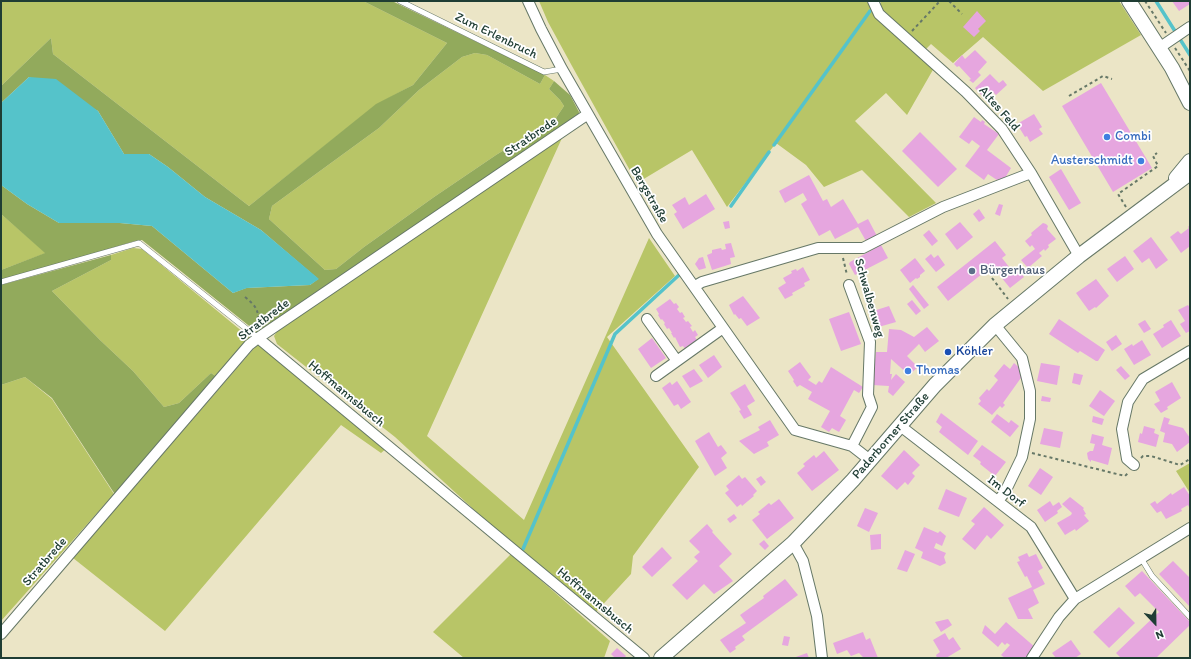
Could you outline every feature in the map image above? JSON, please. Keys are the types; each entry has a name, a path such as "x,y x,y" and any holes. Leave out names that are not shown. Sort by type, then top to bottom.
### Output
{"main road":[{"path":"1129,1 1172,68 1190,103"},
{"path":"1172,68 1190,88"},
{"name":"Paderborner Straße","path":"1164,192 1190,161"},
{"name":"Paderborner Straße","path":"661,658 793,543 870,460 899,425 940,380 995,325 1079,256 1190,173"}],"street":[{"name":"Bergstraße","path":"528,1 562,69 656,234 695,286 795,430 852,446 870,460"},
{"name":"Altes Feld","path":"873,1 879,14 966,92 1002,129 1031,174 1079,256"},
{"path":"1159,48 1190,27"},
{"name":"Stratbrede","path":"1,634 249,345 588,114"},
{"name":"Schwalbenweg","path":"695,286 702,282 818,248 863,248 943,206 1031,174"},
{"name":"Schwalbenweg","path":"848,286 870,342 868,395 872,406 852,446"},
{"path":"647,319 677,361"},
{"path":"995,325 1022,358 1030,391 1030,419 1022,457 1005,492 998,501"},
{"path":"656,376 723,328"},
{"name":"Hoffmannsbusch","path":"258,338 644,658"},
{"path":"1134,465 1127,459 1122,429 1128,402 1143,379 1190,351"},
{"name":"Im Dorf","path":"899,425 1030,527 1075,599"},
{"path":"1032,658 1059,617 1075,599 1190,528"},
{"path":"793,543 803,561 817,616 822,658"}],"lane":[{"name":"Zum Erlenbruch","path":"400,1 544,72 562,69"},
{"name":"Hoffmannsbusch","path":"1,282 139,243 258,338"},
{"path":"1141,558 1152,576 1190,617"}],"path":[{"path":"906,38 940,1"},
{"path":"949,1 962,14"},
{"path":"1069,96 1103,76 1112,79"},
{"path":"1132,216 1118,194 1158,166 1153,156 1157,153"},
{"name":"Schwalbenweg","path":"842,249 848,286"},
{"path":"992,278 1006,297"},
{"path":"245,296 256,307 259,317 258,338"},
{"path":"1023,451 1125,476 1143,456 1151,456 1180,465 1190,459"}],"green space":[{"path":"1,1 363,1 447,43 413,85 376,105 249,206 53,54 51,38 1,86"},
{"path":"363,1 392,1 545,75 540,84 487,55 475,53 462,57 419,90 379,128 272,206 269,219 325,270 336,269 434,197 496,155 556,118 564,106 549,89 554,81 570,95 579,112 578,117 258,333 142,240 1,281 1,270 45,253 1,214 1,185 27,204 59,223 120,223 152,226 233,293 246,288 310,285 318,279 261,230 205,197 168,167 149,154 124,154 98,111 29,77 1,103 1,86 51,38 53,54 249,206 376,104 413,85 447,43"},
{"path":"539,1 869,1 869,5 876,18 934,68 907,115 886,93 855,121 936,203 909,217 862,170 824,187 806,165 776,143 727,207 692,150 637,183 548,22"},
{"path":"881,1 1119,1 1141,35 1043,91 983,37 953,63 931,44 924,51 882,13 880,7"},
{"path":"475,53 487,55 540,84 545,75 554,81 549,89 564,106 556,118 496,155 434,197 336,269 325,270 269,219 272,206 379,128 419,90 462,57"},
{"path":"562,138 427,436 524,520 649,238 675,276 607,337 699,467 633,556 631,574 595,613 507,540 395,437 277,344 274,336 278,330"},
{"path":"1,214 46,253 1,270"},
{"path":"133,248 142,249 249,337 249,341 217,377 211,373 179,403 164,407 133,371 52,291 111,260 111,255"},
{"path":"111,255 111,260 52,291 133,371 164,407 179,403 211,373 217,377 116,496 52,398 25,377 1,385 1,285"},
{"path":"260,345 387,448 381,453 341,425 165,631 73,558 256,346"},
{"path":"25,377 52,399 114,494 1,621 1,385"},
{"path":"1190,463 1190,493 1176,471"},
{"path":"511,554 610,641 604,658 464,658 433,632"}],"water":[{"path":"29,77 56,79 98,111 124,154 149,154 168,167 205,197 261,230 319,279 310,285 247,288 233,293 152,226 120,223 59,223 27,204 1,185 1,103"}],"building":[{"path":"1172,1 1190,1 1190,4 1179,11"},
{"path":"977,11 986,21 978,29 980,31 974,37 963,27"},
{"path":"975,50 987,62 978,72 981,75 973,83 959,66 957,67 954,64 962,55 965,59"},
{"path":"990,74 999,83 1003,80 1007,85 996,95 992,91 984,98 975,88"},
{"name":"Combi","path":"1101,83 1152,168 1113,192 1062,106"},
{"path":"1034,114 1042,127 1039,129 1043,134 1030,142 1017,124"},
{"path":"974,117 981,122 982,120 985,122 984,124 999,134 987,150 1011,168 1005,178 997,180 988,174 984,180 965,166 980,146 972,140 969,144 959,137"},
{"path":"920,132 957,169 938,187 902,151"},
{"path":"1061,169 1081,203 1069,210 1049,177"},
{"path":"809,175 823,201 827,199 831,207 843,199 858,224 868,219 877,236 866,241 858,227 835,239 830,230 819,236 801,204 807,200 803,193 785,203 779,191"},
{"path":"706,194 715,209 683,229 674,214 677,212 672,205 685,197 689,205"},
{"path":"999,204 1003,205 1000,216 995,214"},
{"path":"979,209 985,218 979,222 973,214"},
{"path":"729,221 730,228 725,229 723,222"},
{"path":"960,222 973,237 957,250 945,234"},
{"path":"1043,223 1048,226 1047,229 1056,239 1048,245 1049,247 1045,251 1044,249 1039,253 1042,256 1028,268 1021,260 1035,249 1032,245 1030,247 1025,241 1032,235 1031,233"},
{"path":"1190,225 1190,246 1181,253 1170,237 1178,231 1181,234 1189,228 1188,227"},
{"path":"929,230 938,241 932,246 923,235"},
{"path":"1151,237 1168,260 1156,269 1149,258 1142,263 1133,251"},
{"name":"Bürgerhaus","path":"995,241 1006,255 1002,258 1013,272 1017,269 1024,277 1010,288 992,266 948,301 937,287"},
{"path":"731,243 735,257 730,258 731,264 712,270 707,255 712,253 712,250 721,248 722,250 726,249 725,244"},
{"path":"881,245 888,258 855,275 849,264 850,262"},
{"path":"931,254 934,258 938,255 945,265 936,272 925,259"},
{"path":"1125,256 1134,269 1117,282 1107,269"},
{"path":"703,257 706,268 699,270 695,264 699,258"},
{"path":"915,258 925,271 920,275 920,277 917,279 916,278 910,283 900,270"},
{"path":"803,267 810,280 804,283 805,286 792,293 793,295 785,299 778,288 786,283 783,278 792,273 791,271 796,269 797,271"},
{"path":"1096,279 1109,296 1096,308 1095,307 1089,311 1076,293"},
{"path":"913,285 929,305 924,309 909,289"},
{"path":"743,296 760,318 747,326 741,318 739,319 735,314 734,315 729,305"},
{"path":"670,299 674,304 676,303 679,307 677,309 680,313 682,312 685,317 683,318 692,326 690,327 693,332 695,330 698,335 695,337 698,342 686,350 683,346 680,347 669,328 667,329 664,324 665,323 662,319 661,320 656,309"},
{"path":"912,300 921,311 916,315 907,304"},
{"path":"1188,305 1190,308 1190,331 1186,333 1180,324 1185,321 1178,310"},
{"path":"889,306 896,322 875,328 870,312"},
{"path":"849,312 861,344 841,351 829,319"},
{"path":"1059,319 1105,350 1098,361 1080,351 1078,353 1049,334"},
{"path":"1145,320 1151,329 1144,333 1138,324"},
{"path":"1171,320 1181,336 1162,348 1153,334 1164,327 1163,325"},
{"path":"927,327 939,341 925,352 919,344 907,356 918,367 909,375 891,359 891,380 896,374 905,382 893,396 888,392 889,386 872,385 876,352 887,352 889,329 901,330 914,337"},
{"path":"1116,335 1122,344 1112,351 1106,342"},
{"path":"652,338 666,358 651,368 638,349"},
{"path":"1142,340 1151,355 1134,365 1124,349 1132,344 1133,346"},
{"path":"714,355 722,367 708,378 699,365"},
{"path":"800,362 811,377 808,380 816,385 819,381 822,383 831,367 863,387 859,393 854,390 840,416 846,420 839,432 832,428 829,432 821,427 830,411 808,399 812,392 800,385 797,387 793,381 794,380 788,371"},
{"path":"1014,363 1023,371 1023,375 1003,403 1005,405 1002,408 1000,406 992,415 978,404 981,401 979,398 987,389 989,391 998,380 994,376 1004,364 1010,369"},
{"path":"1041,363 1060,366 1057,385 1037,381"},
{"path":"1121,366 1130,376 1125,380 1116,370"},
{"path":"694,369 703,381 690,388 682,376"},
{"path":"1074,373 1083,375 1080,385 1072,383"},
{"path":"677,381 691,402 681,409 678,404 674,406 662,388 670,382 672,385"},
{"path":"1172,382 1181,398 1161,413 1154,404 1160,401 1155,392"},
{"path":"745,384 755,401 747,406 752,415 744,419 739,411 741,410 730,393"},
{"path":"1100,390 1115,401 1104,416 1089,406"},
{"path":"1042,396 1051,398 1050,402 1041,401"},
{"path":"941,413 978,441 968,455 939,432 942,427 936,422"},
{"path":"997,414 1009,423 1011,420 1019,426 1010,437 991,422"},
{"path":"1093,416 1104,419 1102,425 1092,422"},
{"path":"1164,417 1170,419 1168,424 1183,428 1190,438 1190,442 1177,452 1172,444 1163,442 1165,433 1160,431"},
{"path":"770,420 779,435 767,442 769,446 754,454 739,441 760,430 758,427"},
{"path":"1144,426 1155,429 1154,433 1159,435 1156,447 1138,442 1140,433 1142,434"},
{"path":"1044,428 1063,432 1060,448 1040,444"},
{"path":"709,432 718,447 721,445 727,453 721,458 727,468 715,476 695,441"},
{"path":"1092,434 1104,437 1102,445 1112,448 1108,465 1091,460 1091,462 1088,459 1087,453 1093,451 1095,444 1090,443"},
{"path":"982,445 1006,462 995,476 980,464 981,462 973,456"},
{"path":"904,450 920,465 912,473 915,476 908,485 905,482 897,490 881,476"},
{"path":"824,451 839,470 812,491 797,473 805,466 803,464 814,455 816,458"},
{"path":"1040,468 1053,477 1041,495 1028,486"},
{"path":"739,475 742,479 745,477 757,491 753,495 754,496 742,506 741,504 737,507 725,493 729,490 726,486"},
{"path":"761,476 766,482 761,486 756,479"},
{"path":"1184,487 1190,496 1190,509 1188,505 1181,509 1182,511 1166,519 1161,511 1157,513 1150,504 1155,501 1157,504 1171,493 1172,495"},
{"path":"946,489 967,498 959,517 938,509"},
{"path":"1070,497 1084,508 1083,509 1086,514 1084,515 1089,521 1076,531 1075,529 1065,535 1057,523 1072,513 1062,504"},
{"path":"779,499 794,518 767,539 752,520 760,514 758,512 769,503 771,505"},
{"path":"1050,501 1053,506 1059,502 1062,507 1057,511 1058,513 1045,522 1037,510"},
{"path":"984,507 1004,525 991,539 987,535 975,550 962,539 975,524 971,521"},
{"path":"865,508 878,513 869,532 857,526"},
{"path":"734,514 737,518 730,523 727,519"},
{"path":"707,524 713,531 712,532 732,554 719,566 733,581 714,594 704,584 687,600 672,585 698,561 694,557 700,552 689,541"},
{"path":"924,527 938,533 940,531 946,536 942,546 936,543 934,548 946,553 944,557 946,563 940,566 921,558 923,552 915,548"},
{"path":"881,534 881,549 871,550 870,535"},
{"path":"764,540 769,546 765,550 759,544"},
{"path":"662,547 672,558 652,577 642,567"},
{"path":"905,550 915,554 907,572 897,569"},
{"path":"1027,553 1029,557 1036,554 1043,568 1038,571 1045,584 1033,590 1039,603 1028,609 1033,619 1018,619 1008,598 1032,587 1027,576 1025,577 1017,562 1020,561 1018,557"},
{"path":"1173,561 1190,578 1190,607 1159,574"},
{"path":"1142,571 1190,622 1190,625 1156,658 1121,658 1116,653 1159,612 1140,593 1135,597 1125,586"},
{"path":"785,579 798,595 742,636 745,640 735,647 736,649 730,653 720,640 746,623 740,615 764,598 763,596"},
{"path":"1119,607 1135,623 1109,648 1093,632"},
{"path":"948,619 952,625 941,632 935,622"},
{"path":"1006,622 1036,648 1027,658 1005,658 1001,655 1010,645 1007,643 1005,645 1002,642 998,647 982,633 985,625 995,634"},
{"path":"863,632 866,640 870,638 878,658 864,658 859,653 851,656 847,650 837,654 833,643"},
{"path":"945,633 949,640 953,637 961,649 946,658 937,658 936,655 940,652 933,640"},
{"path":"784,636 790,637 788,646 782,645"},
{"path":"1071,640 1081,654 1075,658 1056,658 1052,653"},
{"path":"617,648 626,656 624,658 615,658 611,654"},
{"path":"807,653 809,658 793,658"}],"waterway":[{"path":"1156,1 1190,55"},
{"path":"774,145 870,11"},
{"path":"731,206 769,152"},
{"path":"523,549 615,334 679,275"}],"place":[{"name":"Combi","path":"1107,137"},
{"name":"Austerschmidt","path":"1141,161"},
{"name":"Bürgerhaus","path":"972,271"},
{"name":"Köhler","path":"948,352"},
{"name":"Thomas","path":"908,371"}]}
